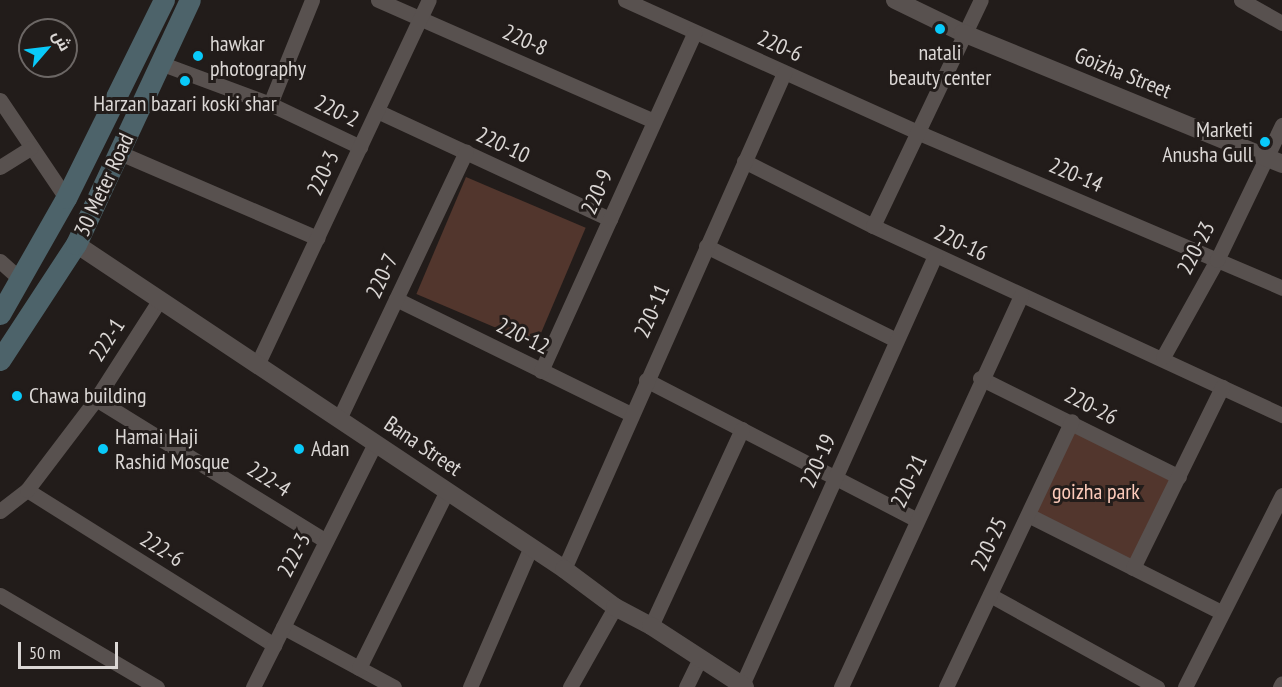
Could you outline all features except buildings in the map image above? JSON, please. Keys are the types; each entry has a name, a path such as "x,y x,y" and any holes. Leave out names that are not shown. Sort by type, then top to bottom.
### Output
{"main road":[{"name":"30 Meter Road","path":"1,312 66,198 132,70 164,0"},
{"name":"30 Meter Road","path":"0,360 76,244 190,0"},
{"path":"132,70 157,71"},
{"path":"1,312 23,325"}],"street":[{"path":"270,104 312,0"},
{"name":"220-8","path":"378,0 654,121"},
{"name":"220-3","path":"257,365 429,0"},
{"name":"220-6","path":"625,0 917,132"},
{"name":"Goizha Street","path":"895,0 963,33 1282,164"},
{"path":"873,226 963,33 981,0"},
{"path":"1241,0 1282,23"},
{"name":"220-9","path":"541,370 694,33"},
{"name":"220-2","path":"157,71 270,104 360,147"},
{"name":"220-11","path":"564,568 784,73"},
{"path":"0,100 30,148 66,198"},
{"name":"220-10","path":"377,111 610,219"},
{"name":"220-23","path":"1163,357 1217,260 1265,156 1282,125"},
{"name":"220-14","path":"917,132 1282,288"},
{"path":"0,167 30,148"},
{"name":"220-7","path":"339,419 466,152"},
{"path":"120,153 317,238"},
{"name":"220-16","path":"744,161 934,255 1163,357 1282,415"},
{"name":"Bana Street","path":"76,244 564,568 615,607 651,626 743,686"},
{"path":"706,246 896,340"},
{"name":"220-19","path":"743,686 934,255"},
{"path":"0,261 20,279"},
{"name":"220-21","path":"841,687 915,519 1021,295"},
{"name":"220-12","path":"396,299 631,414"},
{"name":"222-1","path":"3,503 27,490 96,399 159,301"},
{"name":"220-26","path":"980,378 1072,421 1179,477"},
{"path":"646,380 836,476 915,519"},
{"path":"1133,568 1222,387"},
{"name":"222-4","path":"96,399 326,541"},
{"name":"220-25","path":"947,687 1072,421"},
{"path":"651,626 742,429"},
{"name":"222-3","path":"253,687 375,443"},
{"name":"222-6","path":"27,490 274,645"},
{"path":"359,668 447,491"},
{"path":"1185,687 1282,495"},
{"path":"1028,514 1221,612"},
{"path":"470,687 531,547"},
{"path":"0,595 157,687"},
{"path":"990,595 1157,687"},
{"path":"570,687 615,607"},
{"path":"283,627 394,687"},
{"path":"686,687 700,658"}],"green space":[{"path":"466,177 586,228 536,345 416,294"},
{"name":"goizha park","path":"1072,421 1179,478 1130,570 1023,513"}],"place":[{"name":"natali beauty center","path":"940,29"},
{"name":"hawkar photography","path":"198,56"},
{"name":"Harzan bazari koski shar","path":"185,81"},
{"name":"Marketi Anusha Gull","path":"1265,142"},
{"name":"Chawa building","path":"17,396"},
{"name":"Hamai Haji Rashid Mosque","path":"103,449"},
{"name":"Adan","path":"299,449"}]}
